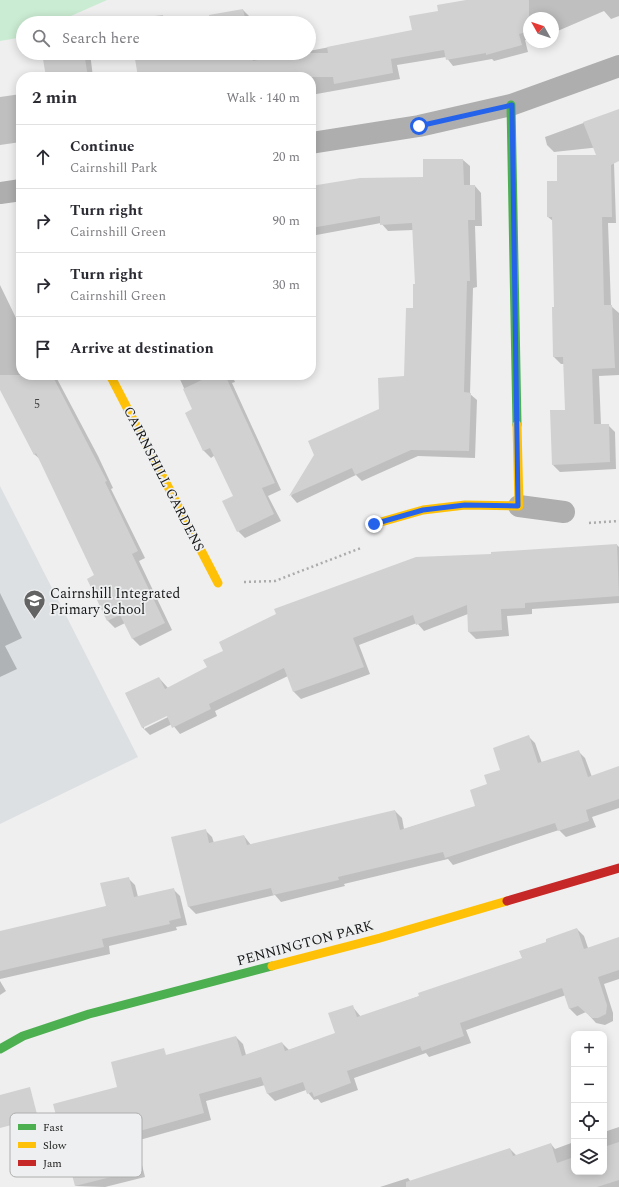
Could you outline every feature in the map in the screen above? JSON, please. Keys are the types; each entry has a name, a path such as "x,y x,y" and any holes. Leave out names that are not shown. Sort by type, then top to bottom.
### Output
{"street":[{"path":"316,142 419,126 512,105 619,66"},
{"path":"512,105 518,506"},
{"name":"CAIRNSHILL GARDENS","path":"113,380 218,583"},
{"path":"374,524 423,510 465,505 518,506 564,512"},
{"name":"PENNINGTON PARK","path":"0,1049 23,1036 89,1014 380,938 619,868"}],"path":[{"path":"218,583 275,581 366,546 374,524"}],"shaded area":[{"name":"Cairnshill Integrated Primary School","path":"0,486 138,757 0,824"}],"green space":[{"path":"0,0 107,0 71,16 16,16 16,38 0,41"}],"building":[{"path":"466,0 529,0 529,12 523,12 523,33 519,34 522,45 486,55 486,53 446,60 444,50 391,59 393,73 334,84 333,77 316,77 316,72 137,72 135,60 316,60 316,53 328,53 327,47 412,30 409,16 438,11 437,5"},
{"path":"243,9 244,16 209,16"},
{"path":"43,60 85,60 87,72 45,72"},
{"path":"619,109 619,161 611,165 612,217 602,217 604,305 612,305 615,368 592,369 594,424 609,424 610,462 552,465 550,410 565,410 563,357 553,357 552,307 554,307 552,217 547,217 547,181 557,181 557,155 596,155 583,122"},
{"path":"423,159 463,159 464,185 475,185 475,220 468,220 470,281 467,281 464,392 471,393 469,451 411,450 355,475 352,468 289,496 314,455 308,441 379,409 378,378 404,376 406,308 413,308 413,284 415,284 412,223 380,225 380,216 316,227 316,185 360,178 423,177"},
{"path":"0,375 16,375 16,380 55,380 107,481 105,482 138,551 132,554 165,623 132,639 120,615 107,621 87,579 94,575 36,453 34,455 0,390"},
{"path":"202,380 227,380 275,483 262,488 274,514 237,532 222,501 233,496 210,448 203,451 185,413 192,409 183,389"},
{"path":"617,544 619,596 525,603 525,608 501,609 502,630 468,632 467,605 416,625 413,615 353,638 364,667 293,692 284,668 209,704 211,709 172,728 167,716 142,728 125,693 159,677 165,689 207,667 203,660 223,651 219,642 276,614 274,609 416,557 491,554 491,552"},
{"path":"529,735 538,763 579,750 588,777 619,766 619,799 586,810 589,821 558,831 555,823 445,858 443,852 338,877 339,880 273,895 271,888 188,907 171,837 206,829 209,843 244,835 247,845 395,810 400,830 475,806 470,790 487,784 484,775 500,770 493,748"},
{"path":"129,877 134,897 174,888 181,918 169,921 170,924 102,939 104,947 0,971 0,931 106,906 100,883"},
{"path":"577,928 584,949 619,937 619,970 598,977 607,1005 606,1014 598,1018 592,1018 578,1006 569,1009 562,988 460,1023 464,1036 422,1051 420,1046 347,1071 351,1083 314,1097 312,1092 307,1094 303,1082 267,1094 261,1077 199,1094 204,1113 142,1130 142,1113 55,1113 53,1104 117,1087 111,1062 164,1048 166,1055 236,1036 242,1056 282,1042 285,1051 335,1033 328,1013 353,1005 357,1017 419,996 418,993 522,958 519,951 546,942 546,939"},
{"path":"30,1087 37,1113 10,1113 10,1125 0,1128 0,1095"},
{"path":"619,1142 619,1180 597,1187 406,1187 406,1182 510,1148 513,1156 551,1143 557,1163 571,1158 571,1175 607,1175 607,1146"},
{"path":"73,1177 111,1177 75,1186"}],"traffic: fast":[{"path":"511,105 517,425"},
{"path":"0,1049 23,1036 89,1014 272,966"}],"traffic: slow":[{"path":"113,380 218,583"},
{"path":"374,524 423,510 465,505 519,506 517,425"},
{"path":"272,966 380,938 507,901"}],"traffic: jam":[{"path":"507,901 619,868"}],"place":[{"name":"Cairnshill Integrated Primary School","path":"35,620"}],"route":[{"path":"374,524 423,510 465,505 518,506 512,105 419,126"}]}
